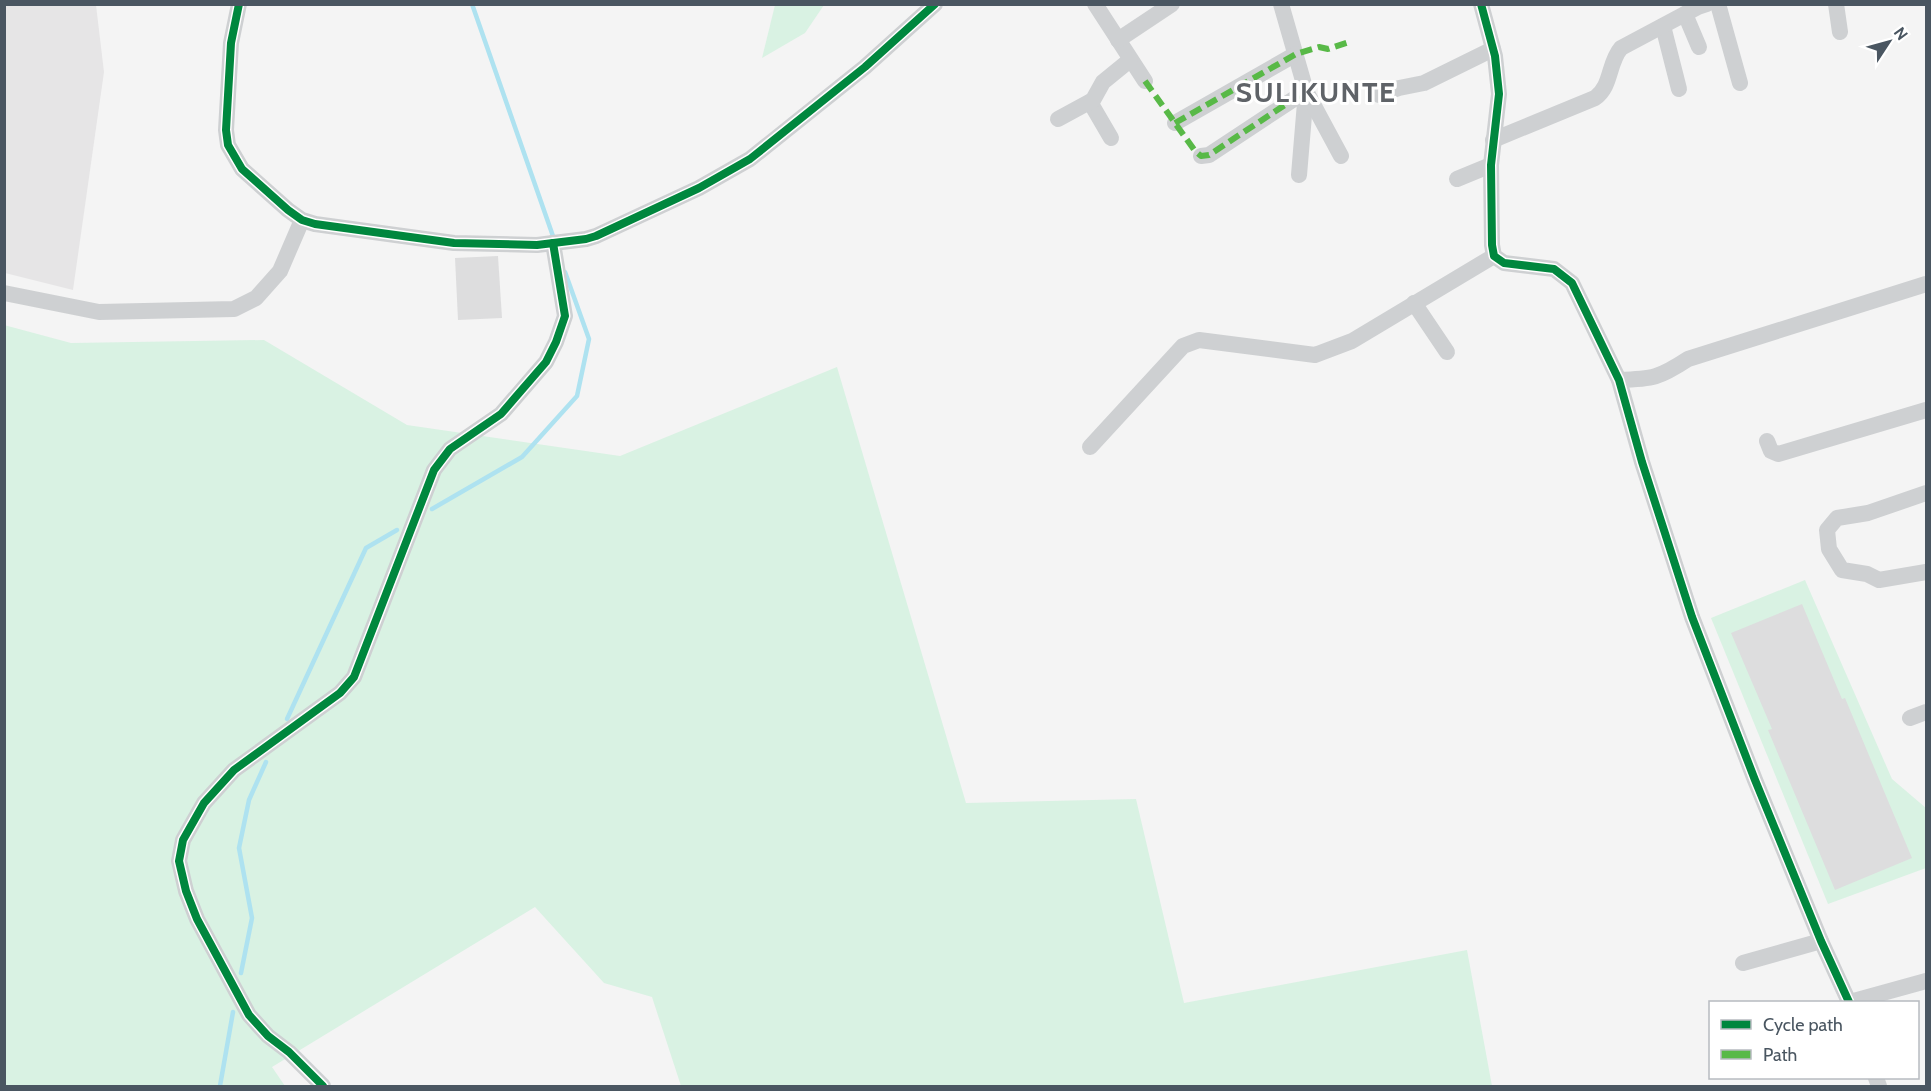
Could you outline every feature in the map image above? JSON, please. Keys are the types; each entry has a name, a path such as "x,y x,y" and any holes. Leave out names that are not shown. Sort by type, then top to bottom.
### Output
{"street":[{"path":"239,4 231,43 226,130 228,145 242,169 302,220 315,224 454,243 558,243 596,236 699,188 750,159 865,67 935,4"},
{"path":"1095,4 1145,81"},
{"path":"1118,40 1172,4"},
{"path":"1281,4 1306,91 1341,156"},
{"path":"1481,4 1493,49 1499,94 1491,165 1494,256 1504,263 1554,269 1572,283 1619,380 1641,462 1692,617 1821,941 1849,1001"},
{"path":"1493,140 1595,98 1605,88 1615,56 1621,48 1707,4"},
{"path":"1718,4 1740,83"},
{"path":"1836,4 1840,32"},
{"path":"1685,14 1699,47"},
{"path":"1663,26 1679,90"},
{"path":"1379,95 1424,83 1493,49"},
{"path":"1175,123 1296,54"},
{"path":"1058,119 1090,102 1096,97 1103,82 1130,60"},
{"path":"1202,156 1209,155 1306,91"},
{"path":"1299,175 1306,91"},
{"path":"1090,102 1111,138"},
{"path":"1458,179 1491,165"},
{"path":"4,293 99,312 234,309 256,298 280,271 302,220"},
{"path":"323,1086 289,1052 268,1036 249,1015 197,919 186,891 179,861 183,840 204,803 234,770 340,693 354,677 434,470 450,448 501,414 546,362 556,342 565,316 558,243"},
{"path":"1090,447 1183,346 1199,340 1315,355 1352,341 1494,256"},
{"path":"1619,380 1652,379 1688,359 1926,284"},
{"path":"1414,303 1447,352"},
{"path":"1767,441 1771,451 1778,454 1926,410"},
{"path":"1926,493 1868,513 1837,518 1827,530 1829,549 1842,570 1867,574 1879,579 1926,572"},
{"path":"1910,718 1926,712"},
{"path":"1743,963 1821,941"},
{"path":"1853,1001 1926,981"}],"shaded area":[{"path":"4,5 96,5 104,72 73,290 5,273"}],"green space":[{"path":"775,5 824,5 805,33 762,58"},
{"path":"4,325 71,343 264,340 407,425 620,456 837,367 966,803 1136,799 1184,1003 1467,950 1492,1086 681,1086 652,997 604,983 535,907 272,1067 285,1086 5,1086"},
{"path":"1805,580 1892,779 1926,808 1926,868 1828,904 1711,618"}],"building":[{"path":"498,256 502,318 458,320 455,258"},
{"path":"1802,604 1842,699 1845,698 1912,858 1835,890 1768,730 1772,729 1731,633"}],"waterway":[{"path":"472,4 554,239"},
{"path":"432,509 522,457 577,396 589,339 565,272"},
{"path":"287,719 366,548 397,530"},
{"path":"241,973 252,918 239,848 249,800 266,762"},
{"path":"220,1086 233,1012"}],"marked path":[{"path":"1175,123 1296,54 1319,47 1328,49 1349,42"},
{"path":"1145,81 1195,151 1201,156 1209,155 1306,91"}],"cycle path":[{"path":"239,4 231,43 226,130 228,145 242,169 288,210 302,220 315,224 454,243 537,245 596,236 699,188 750,159 865,67 935,4"},
{"path":"1481,4 1495,56 1499,94 1491,165 1494,256 1504,263 1554,269 1572,283 1619,380 1642,462 1692,617 1755,780 1821,941 1849,1001"},
{"path":"323,1086 289,1052 268,1036 249,1015 197,919 186,891 179,861 183,840 204,803 234,770 340,693 354,677 434,470 450,449 501,414 546,362 556,342 565,316 553,243"}],"district":[{"name":"SULIKUNTE","path":"1316,92"}]}
